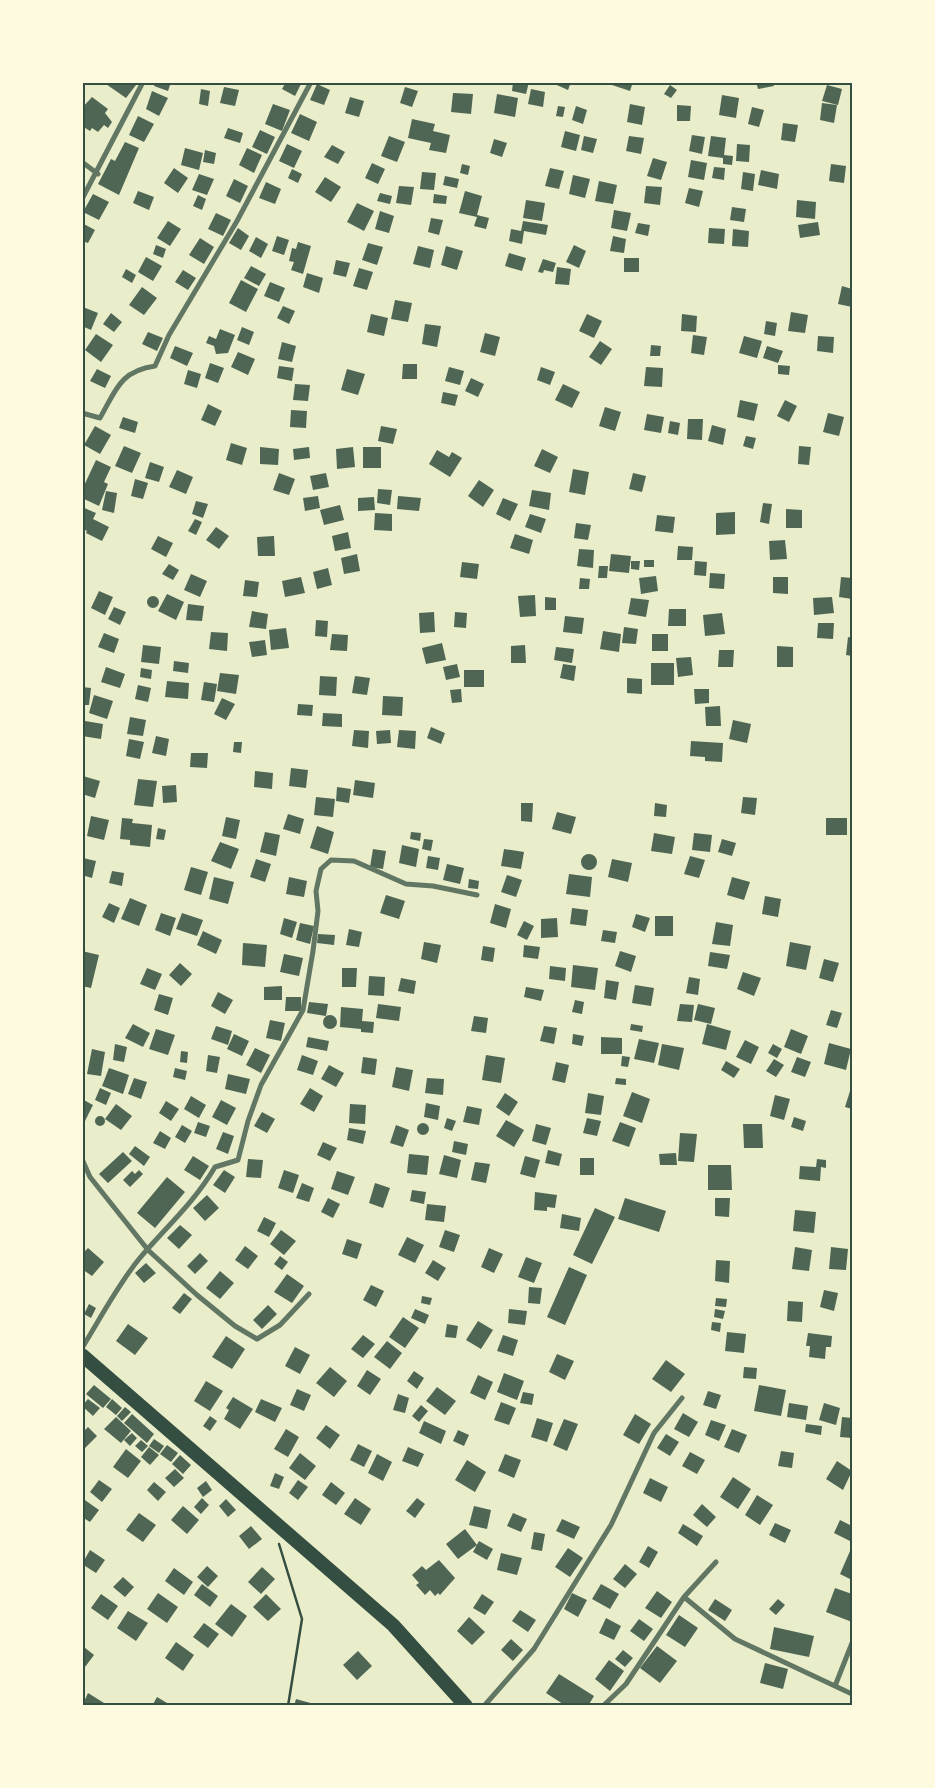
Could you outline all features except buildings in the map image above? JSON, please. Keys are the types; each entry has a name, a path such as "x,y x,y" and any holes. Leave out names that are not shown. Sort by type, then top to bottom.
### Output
{"highway":[{"path":"82,1355 393,1625 466,1706"}],"street":[{"path":"82,199 98,174 144,82"},
{"path":"82,413 100,418 122,380 137,369 155,366 168,335 237,221 311,82"},
{"path":"82,162 98,174"},
{"path":"82,1348 138,1260 204,1186 215,1167 238,1160 260,1085 302,1010 314,951 318,911 316,891 321,869 331,860 354,861 406,884 433,886 477,895"},
{"path":"82,1159 90,1177 148,1250 197,1295 235,1326 257,1339 280,1325 308,1294"},
{"path":"484,1706 534,1650 611,1525 654,1433 682,1398"},
{"path":"603,1706 626,1684 684,1597 716,1562"},
{"path":"684,1597 735,1639 852,1694"},
{"path":"834,1686 852,1643"}],"path":[{"path":"271,1518 302,1620 288,1706"}]}
